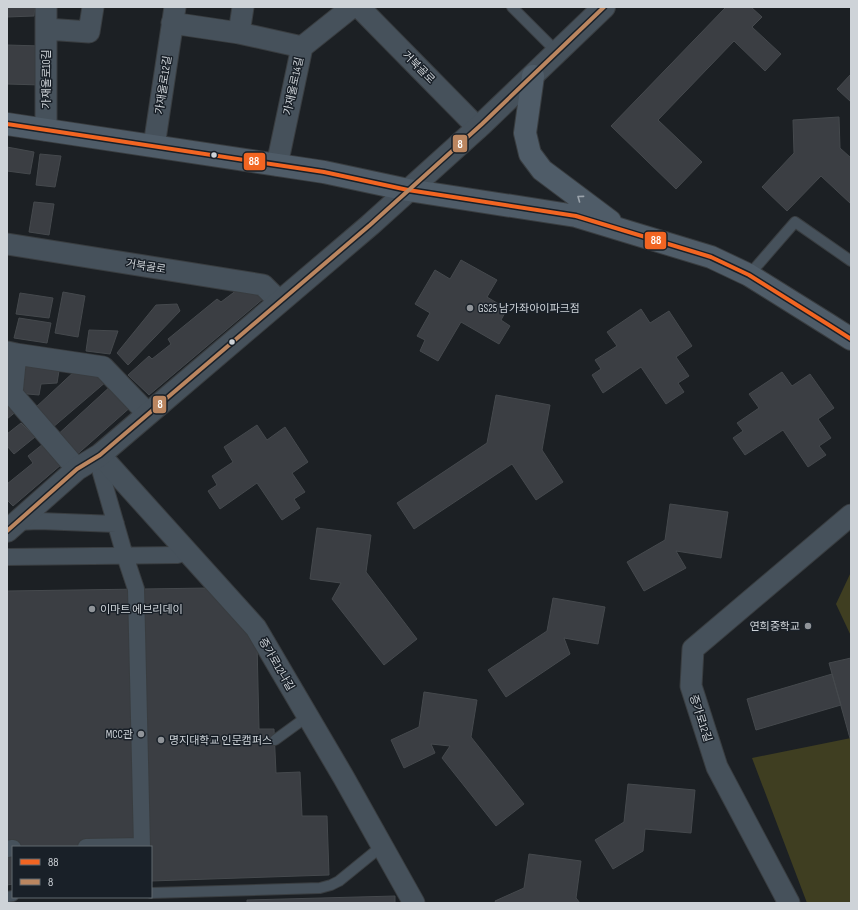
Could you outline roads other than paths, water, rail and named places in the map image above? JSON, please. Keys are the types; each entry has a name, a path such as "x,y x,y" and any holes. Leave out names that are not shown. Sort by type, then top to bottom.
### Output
{"main road":[{"path":"533,76 525,133 530,154 542,170 623,230"},
{"path":"7,124 324,172 408,190 576,216 711,257 749,276 851,339"}],"street":[{"name":"가재울로10길","path":"46,7 46,130"},
{"path":"46,29 89,32 93,7"},
{"path":"239,33 243,7"},
{"name":"가재울로14길","path":"277,165 302,47 352,7"},
{"name":"거북골로","path":"359,7 478,128"},
{"path":"12,526 77,469 100,455 370,224 478,128 604,7"},
{"name":"가재울로12길","path":"154,146 174,15 239,33 302,47"},
{"name":"거북골로","path":"7,244 263,285 279,301"},
{"path":"77,469 12,394 11,353 103,367 147,414"},
{"path":"100,455 101,473 136,589 142,846"},
{"name":"증가로12나길","path":"100,455 256,628 308,716 414,903"},
{"name":"증가로12길","path":"789,903 717,767 691,686 693,649 851,515"},
{"path":"12,526 39,521 116,524"},
{"path":"7,557 178,555"}],"lane":[{"path":"512,7 557,52"},
{"path":"749,276 795,222 851,261"},
{"path":"275,740 308,716"},
{"path":"152,893 320,888 339,881 382,846"}],"place":[{"name":"GS25 남가좌아이파크점","path":"470,308"},
{"name":"이마트 에브리데이","path":"92,609"},
{"name":"연희중학교","path":"808,626"},
{"name":"MCC관","path":"141,734"},
{"name":"명지대학교 인문캠퍼스","path":"161,740"}]}
